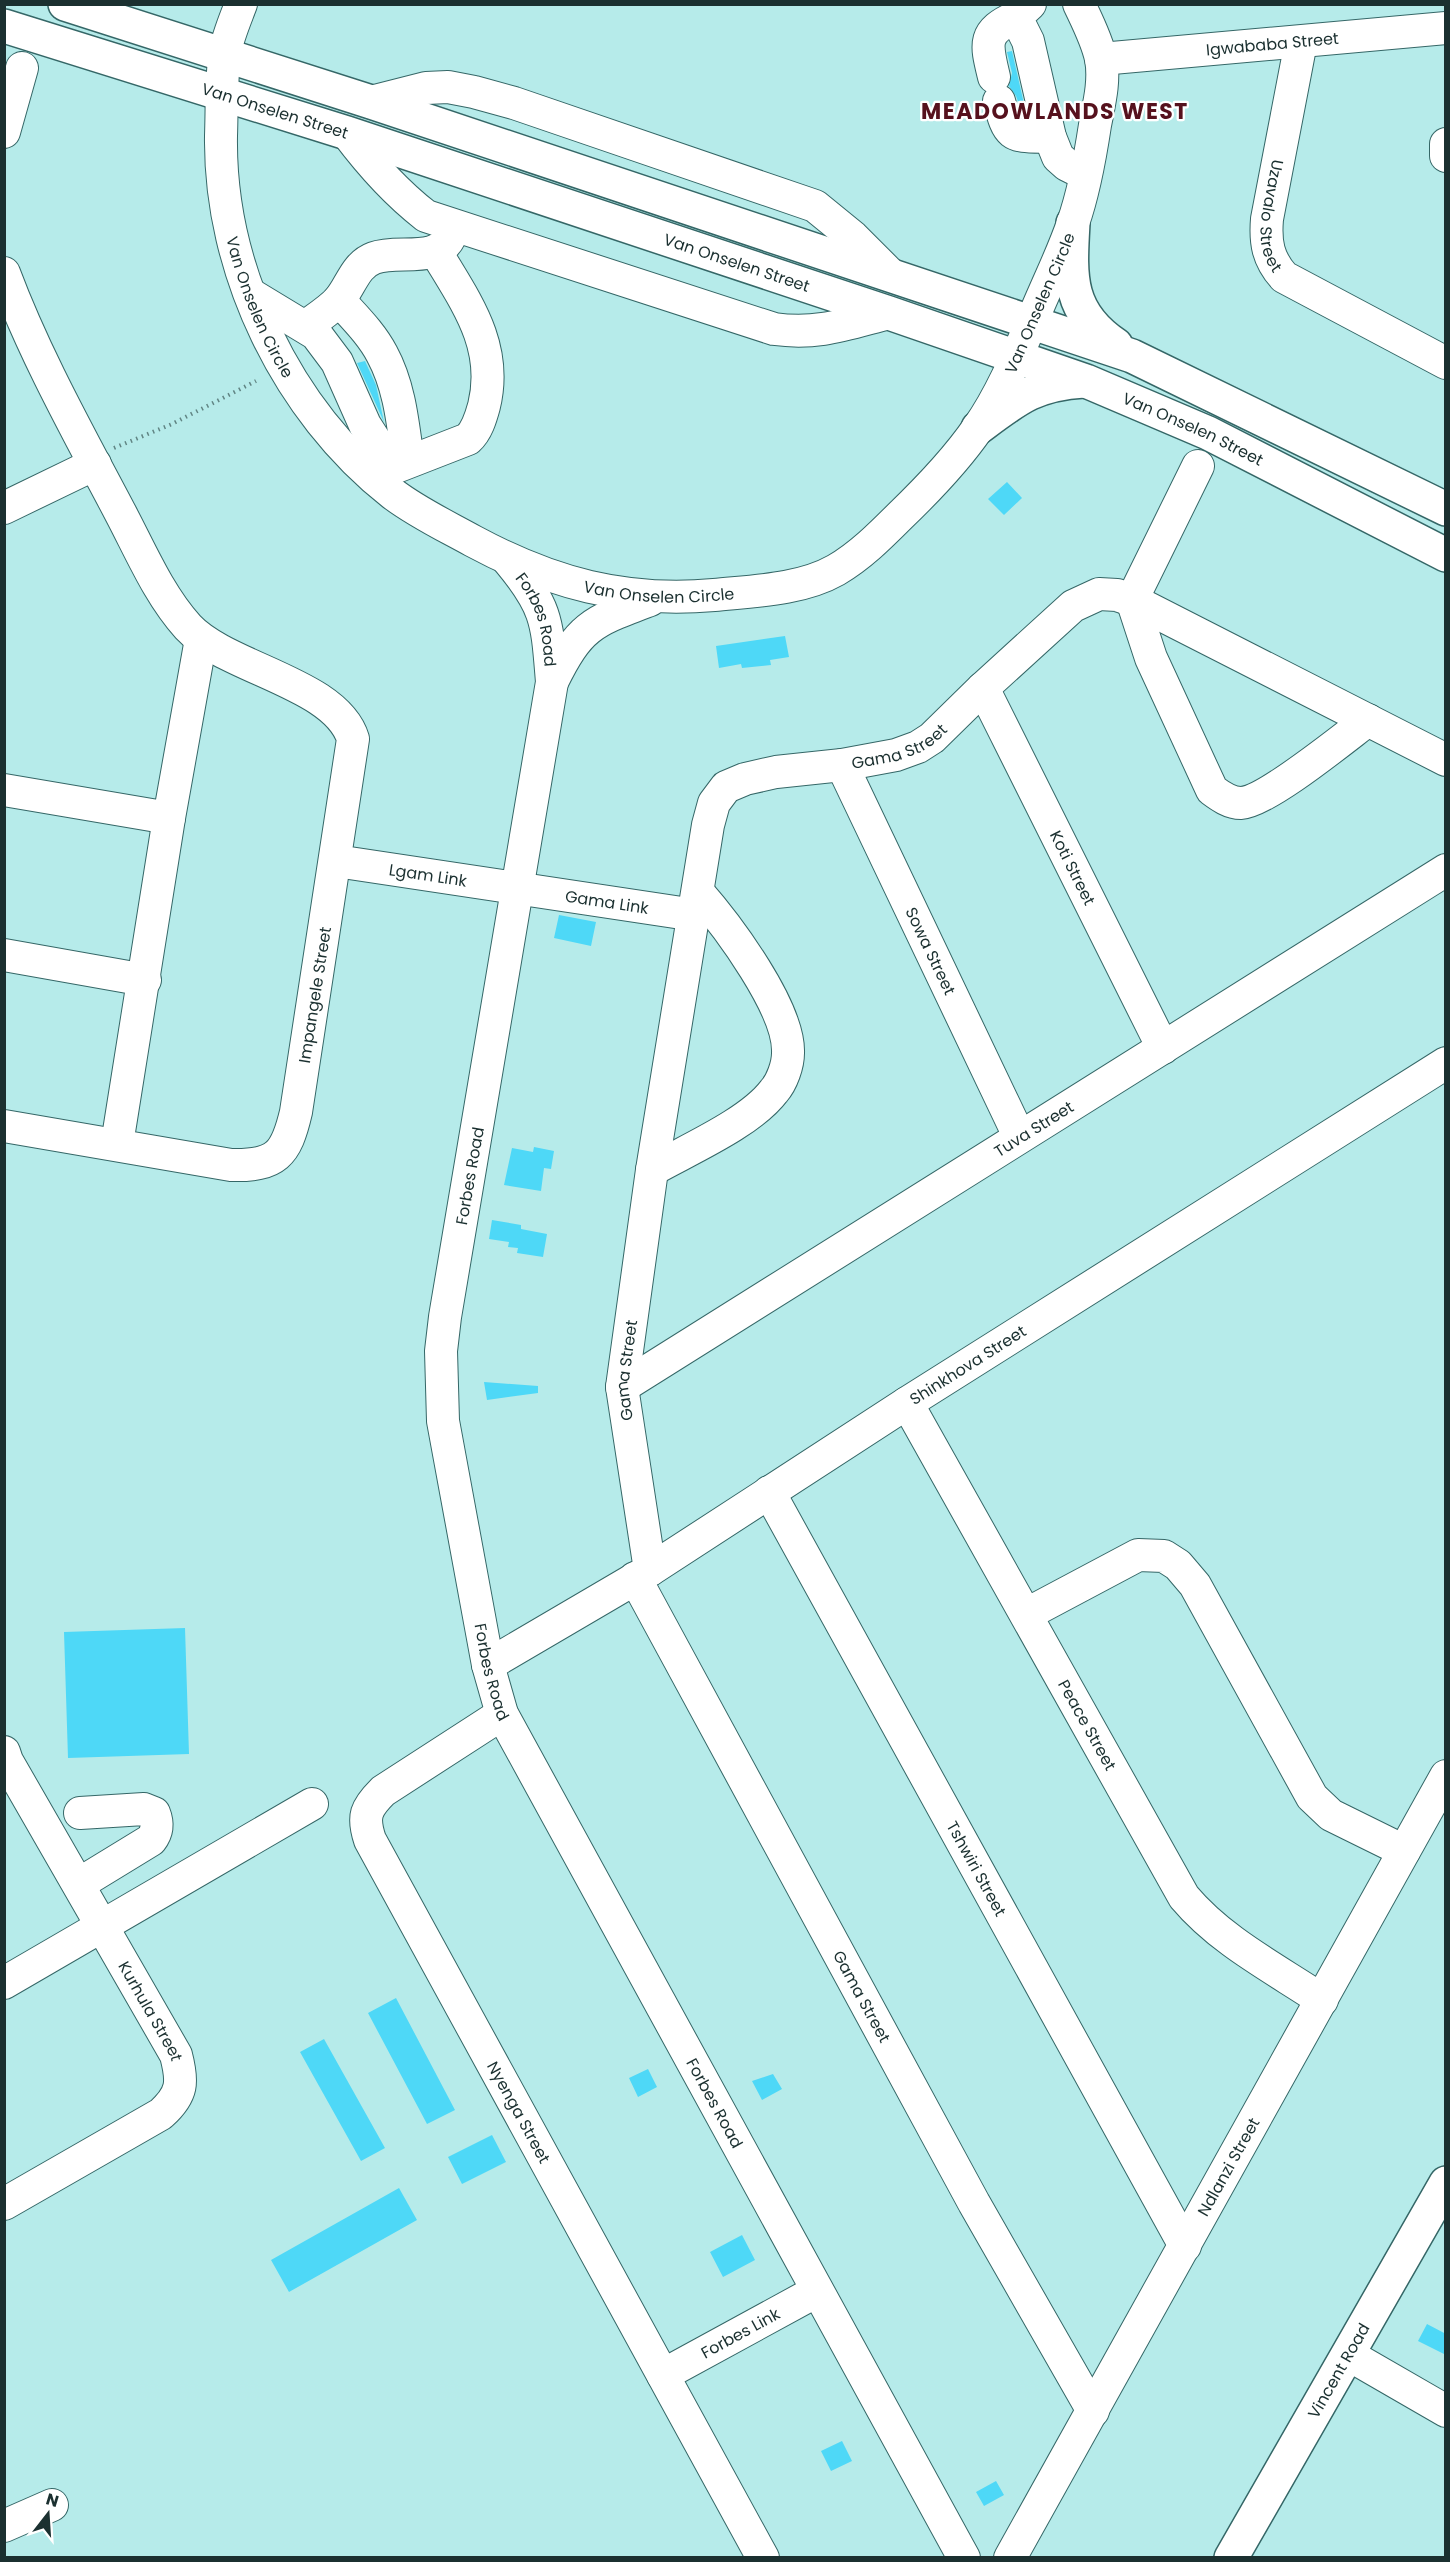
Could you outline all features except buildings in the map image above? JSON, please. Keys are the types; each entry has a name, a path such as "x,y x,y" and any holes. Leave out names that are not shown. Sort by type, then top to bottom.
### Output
{"main road":[{"path":"65,4 371,102 1132,356 1446,509"},
{"name":"Van Onselen Street","path":"4,26 222,96 347,133 1016,355 1086,381 1208,433 1446,555"},
{"path":"1073,223 1071,258 1076,301 1095,328 1132,356"},
{"path":"978,428 1022,396 1042,387 1058,383 1086,381"},
{"name":"Vincent Road","path":"1255,2558 1354,2357 1446,2183"},
{"name":"Vincent Road","path":"1232,2558 1446,2203"}],"street":[{"name":"Van Onselen Circle","path":"241,4 225,56 222,96 223,189 234,245 250,294 280,357 303,395 331,434 391,468 422,513 508,560 572,584 602,591 659,597 699,596 773,588 804,582 836,570 871,544 907,510 946,468 978,428 1016,355 1073,223 1085,174 1101,93 1101,59 1079,4"},
{"path":"1050,137 1018,136 1006,126 988,52 988,41 992,30 1023,11 1050,137 1058,157 1067,165 1085,174"},
{"name":"Igwababa Street","path":"1101,59 1446,28"},
{"name":"Uzavalo Street","path":"1301,42 1267,219 1268,252 1273,264 1284,277 1446,363"},
{"path":"4,132 22,68"},
{"path":"371,102 426,88 448,87 514,103 814,206 846,231 891,275"},
{"path":"347,133 377,172 402,197 426,216 774,328 800,332 822,331 889,313"},
{"path":"1446,144 1446,156"},
{"path":"306,326 339,300 362,264 380,256 436,252 446,245 456,225"},
{"path":"391,468 472,436 486,398 487,357 476,319 436,252"},
{"name":"Impangele Street","path":"4,273 12,315 93,460 170,606 201,639 314,697 336,712 349,725 353,740 296,1112 291,1133 283,1148 270,1161 255,1166 231,1166 117,1144 4,1126"},
{"path":"250,294 316,334 337,362 365,425 391,468"},
{"path":"339,300 365,328 383,355 400,404 391,468"},
{"path":"4,508 93,460"},
{"path":"1198,466 1132,600 1151,658 1212,790 1226,800 1240,803 1255,799 1295,774 1368,720"},
{"name":"Forbes Road","path":"508,560 526,581 542,609 548,630 552,682 441,1351 443,1421 488,1665 502,1714 964,2558"},
{"name":"Gama Street","path":"1093,2411 974,2203 643,1574 622,1388 652,1170 711,814 714,803 726,787 745,779 776,772 842,765 918,747 933,738 983,688 1073,606 1099,594 1117,595 1132,600 1446,760"},
{"name":"Forbes Road","path":"552,682 568,651 587,629 616,613 659,597"},
{"path":"117,1144 145,980 169,818 201,639"},
{"name":"Koti Street","path":"983,688 1163,1048"},
{"name":"Sowa Street","path":"842,765 1019,1136"},
{"path":"4,790 169,818"},
{"name":"Lgam Link","path":"336,861 519,887"},
{"name":"Tuva Street","path":"622,1388 1019,1136 1446,870"},
{"name":"Gama Link","path":"519,887 696,903"},
{"path":"652,1170 744,1118 763,1102 775,1091 789,1054 786,1034 764,984 737,939 696,903"},
{"path":"4,955 145,980"},
{"name":"Shinkhova Street","path":"488,1665 643,1574 907,1403 1446,1063"},
{"name":"Peace Street","path":"907,1403 1184,1897 1202,1918 1225,1936 1322,2000"},
{"name":"Tshwiri Street","path":"769,1492 1185,2246"},
{"path":"1027,1614 1138,1555 1164,1556 1178,1566 1195,1585 1252,1687 1292,1766 1312,1797 1331,1815 1404,1851"},
{"name":"Nyenga Street","path":"502,1714 383,1791 371,1803 365,1825 370,1840 763,2558"},
{"name":"Kurhula Street","path":"4,2204 161,2114 172,2104 179,2091 182,2077 176,2055 103,1925 5,1759"},
{"name":"Ndlanzi Street","path":"1010,2558 1446,1776"},
{"path":"4,1983 312,1804"},
{"path":"79,1884 151,1840 155,1835 158,1822 154,1813 144,1809 80,1813"},
{"name":"Forbes Link","path":"663,2375 818,2291"},
{"path":"1354,2357 1446,2411"},
{"path":"4,2526 52,2505"}],"path":[{"path":"93,460 172,424 256,381"}],"district":[{"name":"MEADOWLANDS WEST","path":"1055,111"}]}
